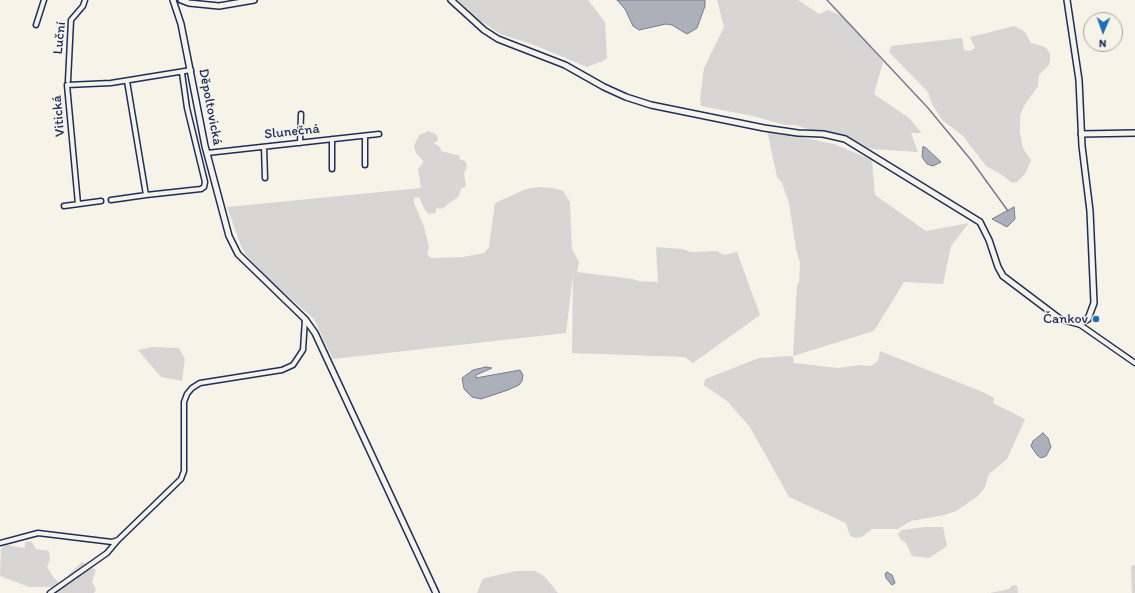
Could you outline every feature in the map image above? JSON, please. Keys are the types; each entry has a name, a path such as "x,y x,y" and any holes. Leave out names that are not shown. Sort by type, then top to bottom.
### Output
{"street":[{"path":"36,25 44,0"},
{"name":"Luční","path":"68,81 71,20 83,6 85,0"},
{"name":"Děpoltovická","path":"172,0 181,24 191,70 197,112 224,219 238,254 305,319 315,333 436,593"},
{"path":"181,0 208,6 221,3 254,0"},
{"path":"451,0 484,30 498,39 565,65 604,88 626,97 650,105 764,128 798,133 823,134 845,139 980,222 989,240 998,267 1003,276 1060,319 1079,324 1126,355 1135,363"},
{"path":"1067,0 1079,80 1081,134 1090,211 1094,304 1088,319 1079,324"},
{"name":"Vitická","path":"78,204 67,85 127,81 182,73 191,70"},
{"path":"111,200 204,187 205,182 187,108 182,73"},
{"path":"127,81 143,168 146,195"},
{"path":"300,143 301,114"},
{"path":"1081,134 1135,133"},
{"name":"Slunečná","path":"207,153 379,134"},
{"path":"364,136 365,165"},
{"path":"332,139 332,169"},
{"path":"264,146 266,178"},
{"path":"64,206 101,201"},
{"path":"50,593 107,553 118,540 181,478 184,471 184,402 187,394 192,388 200,383 282,370 293,365 303,350 305,319"},
{"path":"0,543 38,533 112,542 118,540"}],"shaded area":[{"path":"458,0 588,0 605,22 607,58 587,67 534,45 500,34 478,19"},
{"path":"617,0 705,0 705,6 697,28 687,34 672,25 666,24 639,30 633,26 625,9"},
{"path":"717,0 798,0 819,14 828,10 842,16 869,44 883,62 874,94 909,118 922,133 911,133 918,152 872,149 795,125 785,125 753,116 701,106 700,98 704,68 724,27"},
{"path":"1015,26 1025,32 1031,43 1045,47 1050,53 1050,60 1049,65 1039,75 1038,86 1024,106 1020,116 1020,133 1023,148 1031,160 1025,174 1017,182 1012,183 1002,175 986,166 963,136 942,120 932,104 928,92 889,52 891,46 962,38 964,50 970,51 975,48 970,37"},
{"path":"767,130 834,144 872,160 875,195 926,231 969,223 951,246 943,284 904,282 874,331 793,356 797,285 799,282 800,263 796,249 789,203 782,183 777,177"},
{"path":"429,131 437,135 438,140 434,143 440,147 441,151 460,156 459,159 465,161 467,165 464,174 466,186 461,189 459,196 443,208 440,209 437,207 435,213 429,214 425,210 419,197 414,198 414,203 427,238 429,248 427,254 431,258 463,257 484,253 489,247 495,203 526,189 539,187 553,188 563,191 570,202 572,249 579,262 577,272 633,279 638,281 658,282 656,247 682,249 691,252 717,251 724,255 737,252 760,315 693,363 685,357 572,353 573,275 566,333 333,359 314,319 275,285 246,255 241,246 227,207 421,188 418,169 423,161 416,153 414,146 419,135"},
{"path":"923,147 925,147 941,162 933,166 927,164 922,157"},
{"path":"1014,207 1015,219 1007,227 992,219"},
{"path":"152,347 179,348 185,359 182,381 161,377 138,350"},
{"path":"880,351 983,392 994,398 993,403 1025,419 1007,459 989,474 985,487 978,496 956,511 944,515 911,521 898,529 872,529 862,537 856,538 850,536 846,523 789,497 750,427 727,401 704,385 705,379 759,358 791,356 794,358 793,363 839,368 859,365 871,366 878,361"},
{"path":"486,367 492,368 476,375 476,378 520,370 523,375 522,381 519,385 508,390 481,399 472,397 464,389 462,378 473,370"},
{"path":"1043,433 1048,438 1051,447 1046,456 1041,458 1031,446 1033,441"},
{"path":"925,527 943,527 947,546 929,558 912,556 906,543 900,539 898,534 902,530"},
{"path":"31,541 36,549 49,551 50,559 47,567 54,578 63,586 68,575 82,562 96,570 92,582 96,589 94,593 49,593 51,587 29,587 0,576 1,549 6,545 25,548 25,542"},
{"path":"1135,565 1135,593 1132,593 1131,566"},
{"path":"516,571 535,571 544,576 558,593 477,593 482,580 485,578"},
{"path":"887,572 892,575 894,580 895,583 892,585 886,578 885,574"},
{"path":"1013,585 1017,586 1018,593 990,593 1009,589"}],"waterway":[{"path":"827,0 928,108 971,160 1008,211"}],"place":[{"name":"Čankov","path":"1096,319"}]}
